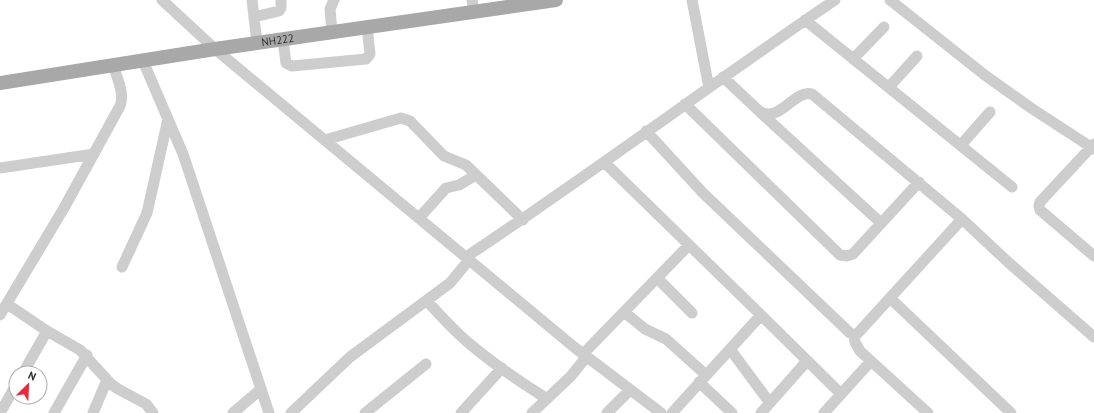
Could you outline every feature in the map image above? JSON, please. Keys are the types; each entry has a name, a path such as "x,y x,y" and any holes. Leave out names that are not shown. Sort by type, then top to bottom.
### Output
{"main road":[{"name":"NH222","path":"0,83 367,27 473,6 556,0"}],"street":[{"path":"252,0 257,43"},
{"path":"254,18 279,11 281,8 281,0"},
{"path":"332,32 330,9 334,0"},
{"path":"692,0 709,88"},
{"path":"293,413 350,357 450,283 468,258 723,77 835,0"},
{"path":"890,0 986,76 1031,108 1093,147 1040,202 1038,206 1040,210 1094,256"},
{"path":"169,2 216,49 585,355 661,413"},
{"path":"805,20 1012,186"},
{"path":"283,40 286,63 292,66 366,59 370,54 367,27"},
{"path":"854,59 884,27"},
{"path":"889,87 917,56"},
{"path":"144,60 183,154 269,413"},
{"path":"0,315 64,208 122,101 122,95 113,65"},
{"path":"723,77 880,223"},
{"path":"760,112 768,113 778,111 802,95 808,93 812,94 962,219 1008,262 1094,337"},
{"path":"685,104 840,255 847,256 852,254 919,182"},
{"path":"961,145 990,112"},
{"path":"325,140 401,118 410,121 444,156 466,165 523,220"},
{"path":"122,267 147,213 168,119"},
{"path":"646,132 703,193 850,333 858,333 962,219"},
{"path":"0,168 94,154"},
{"path":"604,162 841,394"},
{"path":"419,218 446,188 459,185 476,175"},
{"path":"532,413 571,376 585,355 624,312 689,245"},
{"path":"657,278 692,313"},
{"path":"890,298 1012,413"},
{"path":"427,300 460,336 502,368 547,399"},
{"path":"7,304 47,331 87,355 108,380 118,389 146,404 154,413"},
{"path":"624,312 645,329 666,339 732,413"},
{"path":"672,413 762,315"},
{"path":"28,365 47,331"},
{"path":"854,334 857,347 928,413"},
{"path":"730,349 770,403"},
{"path":"54,413 87,355"},
{"path":"761,413 807,361"},
{"path":"824,413 871,361"},
{"path":"372,411 426,364"},
{"path":"461,413 502,368"},
{"path":"93,413 108,380"},
{"path":"233,413 261,389"},
{"path":"607,413 630,390"},
{"path":"0,413 8,399"}]}
